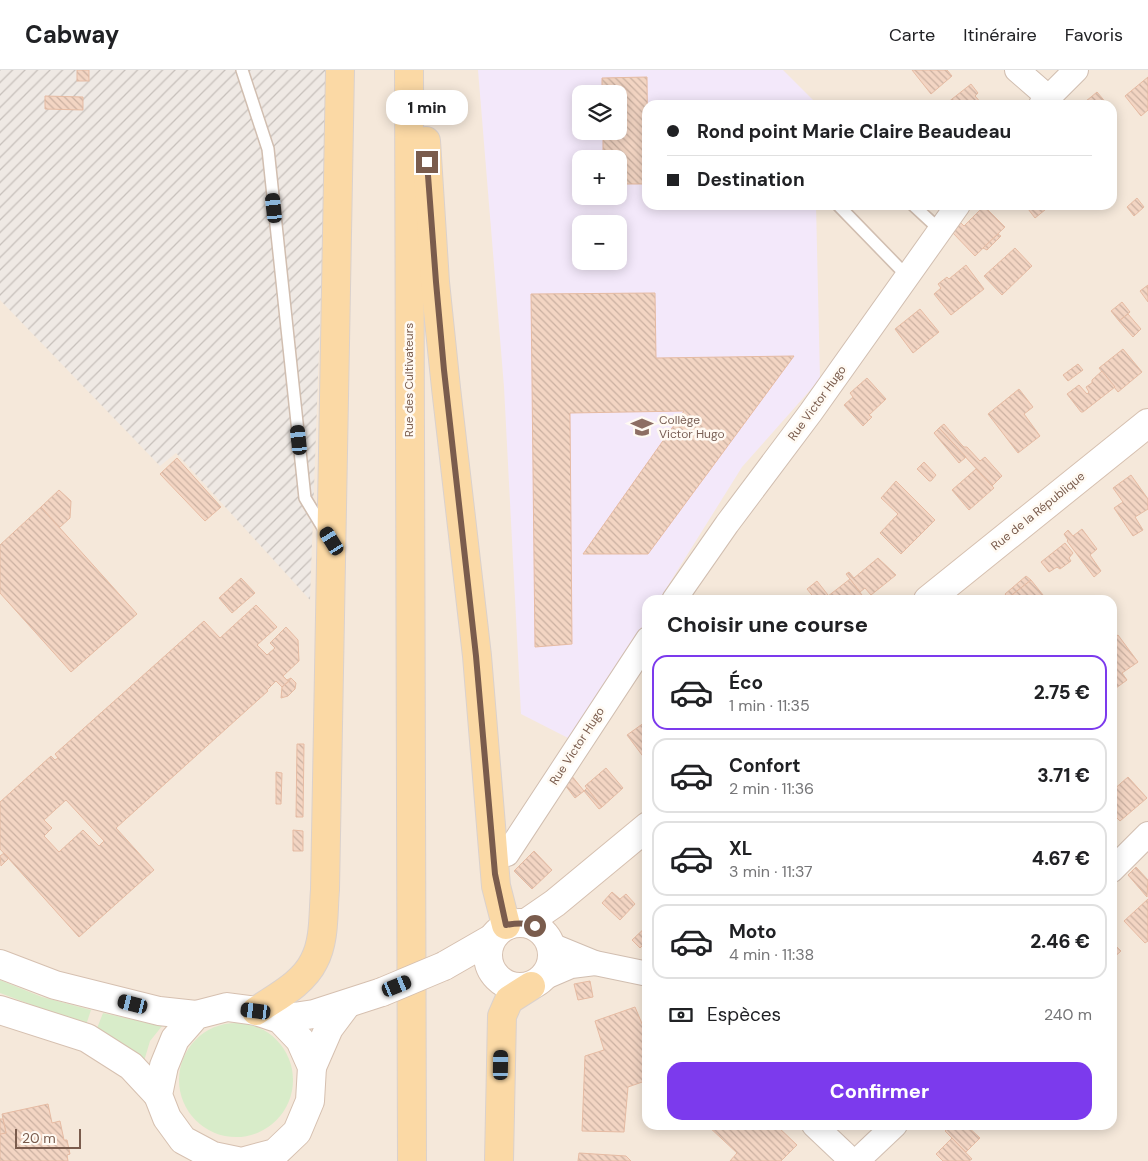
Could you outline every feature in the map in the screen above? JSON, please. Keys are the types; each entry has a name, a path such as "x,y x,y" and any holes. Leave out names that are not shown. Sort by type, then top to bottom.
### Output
{"main road":[{"path":"268,1015 314,963 318,952 325,890 340,70"},
{"name":"Rue des Cultivateurs","path":"409,70 412,1161"},
{"path":"423,70 428,178 445,378 476,656 496,886 523,933 552,962 549,971 537,982 509,1000 502,1016 499,1161"},
{"name":"Rue de la République","path":"934,595 1148,423"},
{"path":"537,982 521,988 501,982 493,974 487,953 523,933 555,902 642,831"},
{"path":"0,964 55,985 159,1011 196,1015 227,1007 268,1015 314,1014 382,992 523,933"},
{"path":"444,966 493,974"},
{"path":"245,1161 279,1157 297,1132 310,1101 312,1067 329,1028 347,1004"},
{"path":"0,1010 87,1038 131,1066 158,1095 167,1118 185,1150 237,1161"},
{"path":"158,1095 164,1066 175,1039 196,1015"},
{"path":"268,1015 300,1040 312,1067"}],"street":[{"path":"1017,70 1043,100"},
{"path":"1045,100 1076,70"},
{"name":"Rue Victor Hugo","path":"677,595 727,524 811,412 954,210"},
{"name":"Rue Victor Hugo","path":"507,854 642,648"},
{"path":"1117,865 1148,834"},
{"path":"523,933 595,963 642,973"},
{"path":"537,982 571,966 595,963"},
{"path":"818,1130 837,1156"},
{"path":"857,1161 890,1130"}],"lane":[{"path":"242,70 268,149 305,498 332,541"},
{"path":"843,210 908,276"},
{"path":"918,210 940,230"}],"shaded area":[{"path":"0,70 1148,70 1148,1161 0,1161"},
{"path":"0,70 329,70 310,600 176,453 160,466 0,300"},
{"name":"Collège Victor Hugo","path":"478,70 783,70 813,100 642,100 642,210 816,210 820,379 742,467 662,595 642,595 642,627 572,740 521,714 504,387"}],"green space":[{"path":"0,980 42,997 91,1010 86,1025 0,993"},
{"path":"103,1013 162,1026 150,1041 144,1061 96,1031"},
{"path":"236,1023 258,1028 276,1040 288,1058 293,1080 288,1102 276,1120 258,1132 236,1137 214,1132 196,1120 184,1102 179,1080 184,1058 196,1040 214,1028"}],"building":[{"path":"77,70 89,70 89,81 77,81"},
{"path":"912,70 947,70 952,76 931,94"},
{"path":"647,77 647,100 642,100 642,184 627,184 627,150 603,150 603,140 627,140 627,85 602,85 602,78"},
{"path":"1148,77 1148,110 1141,116 1125,96"},
{"path":"971,84 978,93 975,96 979,100 951,100"},
{"path":"1097,92 1104,100 1087,100"},
{"path":"45,96 83,97 83,110 45,109"},
{"path":"1137,198 1144,207 1134,216 1127,207"},
{"path":"980,210 988,210 1005,227 975,256 952,232 960,222 964,226"},
{"path":"1029,210 1045,210 1035,218"},
{"path":"998,234 1001,236 987,250 983,248"},
{"path":"1015,248 1032,266 1002,295 984,276"},
{"path":"966,265 984,289 951,315 934,294 941,288 938,284 947,277 949,279"},
{"path":"1148,285 1148,302 1140,291"},
{"path":"655,293 656,358 794,356 648,554 583,554 684,411 570,413 572,644 535,647 531,294"},
{"path":"1122,302 1130,312 1119,321 1111,311"},
{"path":"920,309 939,332 913,353 895,329"},
{"path":"1128,314 1141,329 1133,337 1119,321"},
{"path":"1123,349 1142,372 1118,392 1099,368"},
{"path":"1078,364 1083,370 1068,381 1063,375"},
{"path":"1102,371 1115,387 1081,412 1067,394 1079,385 1087,394 1089,392 1086,387"},
{"path":"867,378 886,399 869,415 872,417 863,426 844,405 853,397 850,393"},
{"path":"1019,389 1033,407 1024,414 1040,436 1018,453 988,414"},
{"path":"944,424 964,447 967,447 980,461 985,457 1002,476 992,486 939,428"},
{"path":"939,428 966,457 959,463 934,433"},
{"path":"177,458 221,507 205,521 160,474"},
{"path":"924,462 936,475 931,481 917,469"},
{"path":"976,469 994,488 969,510 952,490"},
{"path":"1131,475 1148,499 1148,509 1135,517 1143,530 1133,536 1114,508 1123,502 1113,488"},
{"path":"896,481 935,520 901,554 880,533 898,514 881,498"},
{"path":"59,490 71,501 70,518 59,528 41,507"},
{"path":"41,507 137,614 71,672 0,593 0,545"},
{"path":"1082,529 1097,549 1090,555 1101,571 1094,577 1067,541 1064,534 1068,530 1073,536"},
{"path":"1065,543 1073,553 1069,558 1071,561 1060,569 1057,567 1049,572 1041,562"},
{"path":"878,558 896,575 871,595 865,588 860,592 846,574 849,572 854,578"},
{"path":"1026,576 1031,580 1012,595 1005,594"},
{"path":"241,578 255,593 232,613 219,598"},
{"path":"850,579 862,595 829,595"},
{"path":"1031,580 1043,595 1012,595"},
{"path":"817,581 828,595 812,595 807,589"},
{"path":"256,605 277,627 257,645 267,655 275,648 270,643 286,627 298,640 299,661 283,676 287,680 291,678 289,681 282,687 276,681 268,691 116,828 154,870 79,937 0,849 0,802 51,756 55,760 58,758 55,754 204,621 220,638","holes":["66,800 104,841 99,846 83,830 59,852 44,836 52,828 44,820"]},
{"path":"1117,636 1138,662 1122,673 1127,680 1117,687"},
{"path":"291,678 296,683 295,689 288,696 281,698 282,687"},
{"path":"642,724 642,755 627,735"},
{"path":"297,744 304,744 303,817 296,817"},
{"path":"606,768 623,788 602,807 585,786"},
{"path":"276,772 282,773 281,804 276,804"},
{"path":"571,775 584,791 575,798 565,785"},
{"path":"1128,777 1147,798 1120,821 1117,818 1117,787"},
{"path":"587,788 602,807 599,809 584,791"},
{"path":"293,830 303,831 303,851 293,851"},
{"path":"534,851 552,870 532,889 514,871"},
{"path":"4,853 9,858 1,866 0,856"},
{"path":"1136,867 1148,880 1147,897 1128,875"},
{"path":"612,892 620,899 626,894 635,904 620,920 602,903"},
{"path":"1148,899 1148,941 1145,943 1124,921"},
{"path":"642,931 642,946 640,948 632,940"},
{"path":"590,981 593,997 578,1000 574,984"},
{"path":"635,1007 642,1024 642,1082 628,1087 624,1132 582,1131 585,1056 604,1050 595,1021"},
{"path":"48,1104 52,1123 60,1121 64,1140 67,1140 70,1154 67,1155 68,1161 0,1161 0,1134 6,1133 2,1114"},
{"path":"0,1119 3,1119 6,1133 0,1134"},
{"path":"712,1130 781,1130 797,1145 781,1161 730,1161 737,1153"},
{"path":"971,1130 980,1138 966,1152 945,1131"},
{"path":"952,1138 972,1159 969,1161 943,1161 936,1154"},
{"path":"579,1153 626,1156 631,1161 578,1161"}],"place":[{"name":"Collège Victor Hugo","path":"642,427"}],"route":[{"path":"427,162 444,370 476,656 496,886 506,925 526,923 535,926"}]}
